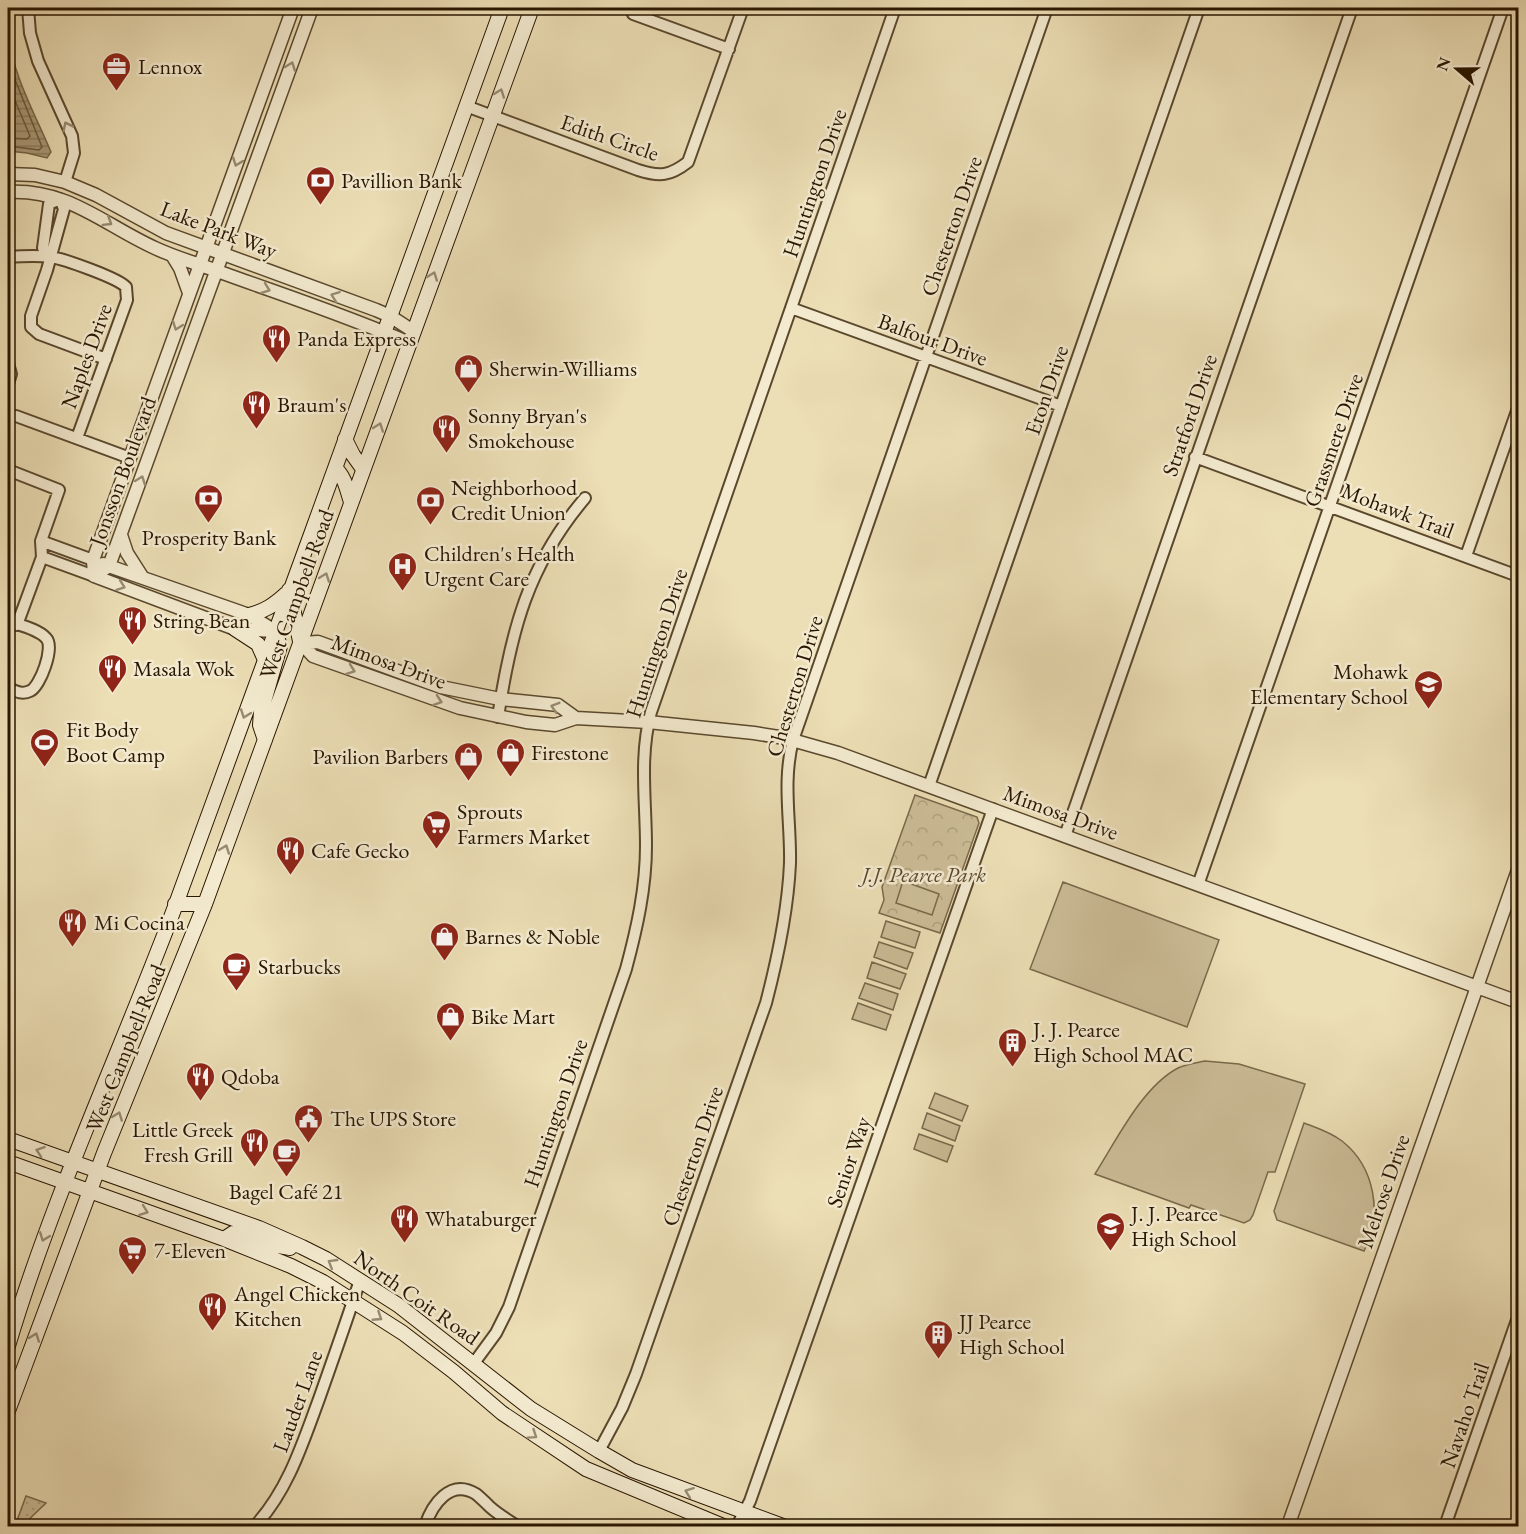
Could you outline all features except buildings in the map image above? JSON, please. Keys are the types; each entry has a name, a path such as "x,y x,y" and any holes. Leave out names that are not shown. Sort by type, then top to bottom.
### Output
{"main road":[{"name":"West Campbell Road","path":"8,1346 26,1286 175,904 502,8"},
{"name":"West Campbell Road","path":"8,1411 89,1191 205,904 532,8"},
{"path":"345,439 363,469"},
{"path":"334,468 340,473 345,483 351,502"},
{"path":"249,615 269,608 290,590 300,642 280,646 270,652 265,660"},
{"path":"265,740 260,725 261,712 280,646 274,631 285,631 297,627 310,619"},
{"path":"236,629 258,644 265,660"},
{"path":"175,904 205,904"},
{"path":"175,904 199,919"},
{"name":"North Coit Road","path":"8,1139 259,1228 302,1247 360,1280 414,1317 531,1409 599,1451 633,1470 783,1527"},
{"name":"North Coit Road","path":"8,1162 224,1239 323,1281 403,1333 502,1413 586,1469 723,1527"},
{"path":"224,1239 232,1233 286,1248 302,1247"}],"street":[{"path":"28,8 30,33 36,54 47,84 72,136 74,153 60,199 49,204 46,214 43,248 49,256 47,270 31,316 32,327 39,334 106,359"},
{"name":"Jonsson Boulevard","path":"94,576 93,560 293,8"},
{"name":"Jonsson Boulevard","path":"94,576 109,566 121,535 312,8"},
{"name":"Edith Circle","path":"466,106 638,170 654,175 666,175 688,162 743,8"},
{"name":"Huntington Drive","path":"474,1363 496,1333 509,1307 626,969 636,933 645,874 643,768 648,722 895,8"},
{"name":"Chesterton Drive","path":"599,1451 622,1408 636,1374 766,1004 778,957 788,892 790,839 786,784 793,740 1047,8"},
{"name":"Eton Drive","path":"929,786 1199,8"},
{"name":"Stratford Drive","path":"1065,836 1352,8"},
{"name":"Grassmere Drive","path":"1198,885 1503,8"},
{"path":"1510,8 1518,11"},
{"path":"633,14 729,49"},
{"name":"Lake Park Way","path":"8,174 35,175 65,182 105,199 152,227 390,316 411,337"},
{"name":"Lake Park Way","path":"8,192 31,193 60,199 86,209 155,249 384,332 411,337"},
{"path":"172,255 180,268 189,293"},
{"path":"8,257 49,256"},
{"name":"Naples Drive","path":"49,256 117,280 126,287 127,300 77,438"},
{"name":"Balfour Drive","path":"791,308 1061,406"},
{"path":"8,364 11,374 8,384"},
{"path":"149,407 165,413"},
{"path":"1466,556 1518,408"},
{"path":"16,416 130,458"},
{"name":"Mohawk Trail","path":"1195,457 1518,576"},
{"path":"8,470 59,490 41,541 42,557 12,623 45,636 50,650 37,686 32,691 24,693 8,688"},
{"path":"498,717 510,647 531,582 566,521 585,498"},
{"path":"121,535 127,553 143,578"},
{"path":"41,541 249,615 274,631"},
{"path":"42,557 236,629 274,631"},
{"path":"173,606 183,592"},
{"name":"Mimosa Drive","path":"300,642 318,642 441,687 500,699 558,705 576,718"},
{"name":"Mimosa Drive","path":"300,642 313,656 451,706 498,717 555,725 576,718 648,722 754,733 793,740 838,753 1518,1002"},
{"path":"413,677 416,694"},
{"name":"Senior Way","path":"736,1527 757,1482 993,809"},
{"name":"Melrose Drive","path":"1288,1527 1518,870"},
{"name":"Lauder Lane","path":"255,1527 284,1488 299,1454 360,1280"},
{"name":"Navaho Trail","path":"1449,1525 1518,1317"},
{"path":"425,1527 437,1501 444,1495 455,1491 465,1491 476,1494 499,1515 517,1527"}],"green space":[{"name":"J.J. Pearce Park","path":"915,795 977,817 979,823 940,933 879,913 884,900 882,887"},
{"path":"903,881 939,894 932,915 896,903"},
{"path":"1063,882 1219,940 1187,1027 1030,969"},
{"path":"886,921 920,932 915,948 881,937"},
{"path":"879,942 913,953 907,969 874,957"},
{"path":"872,962 906,974 900,989 867,978"},
{"path":"865,983 898,994 893,1010 859,998"},
{"path":"858,1003 891,1015 886,1030 852,1019"},
{"path":"1205,1061 1239,1064 1305,1084 1275,1172 1268,1172 1253,1215 1244,1223 1191,1205 1189,1208 1095,1174 1141,1101 1153,1088 1178,1068"},
{"path":"935,1093 968,1106 962,1121 929,1108"},
{"path":"927,1113 960,1126 955,1141 922,1128"},
{"path":"1304,1123 1342,1141 1362,1164 1372,1192 1374,1207 1370,1237 1364,1251 1277,1220 1274,1211"},
{"path":"919,1134 953,1146 947,1162 914,1149"},
{"path":"26,1496 46,1503 22,1526 15,1526"}],"water":[{"path":"8,34 20,79 51,152 47,158 8,151"}],"place":[{"name":"Lennox","path":"117,92"},
{"name":"Pavillion Bank","path":"320,206"},
{"name":"Panda Express","path":"276,364"},
{"name":"Sherwin-Williams","path":"468,394"},
{"name":"Braum's","path":"256,430"},
{"name":"Sonny Bryan's Smokehouse","path":"447,454"},
{"name":"Prosperity Bank","path":"209,524"},
{"name":"Neighborhood Credit Union","path":"430,526"},
{"name":"Children's Health Urgent Care","path":"403,592"},
{"name":"String Bean","path":"132,646"},
{"name":"Masala Wok","path":"112,694"},
{"name":"Mohawk Elementary School","path":"1429,710"},
{"name":"Fit Body Boot Camp","path":"45,768"},
{"name":"Firestone","path":"510,778"},
{"name":"Pavilion Barbers","path":"469,782"},
{"name":"Sprouts Farmers Market","path":"436,850"},
{"name":"Cafe Gecko","path":"290,876"},
{"name":"Mi Cocina","path":"73,948"},
{"name":"Barnes & Noble","path":"444,962"},
{"name":"Starbucks","path":"237,992"},
{"name":"Bike Mart","path":"450,1042"},
{"name":"J. J. Pearce High School MAC","path":"1012,1068"},
{"name":"Qdoba","path":"200,1102"},
{"name":"The UPS Store","path":"309,1144"},
{"name":"Little Greek Fresh Grill","path":"254,1168"},
{"name":"Bagel Café 21","path":"286,1178"},
{"name":"Whataburger","path":"404,1244"},
{"name":"J. J. Pearce High School","path":"1110,1252"},
{"name":"7-Eleven","path":"133,1276"},
{"name":"Angel Chicken Kitchen","path":"213,1332"},
{"name":"JJ Pearce High School","path":"938,1360"}]}
